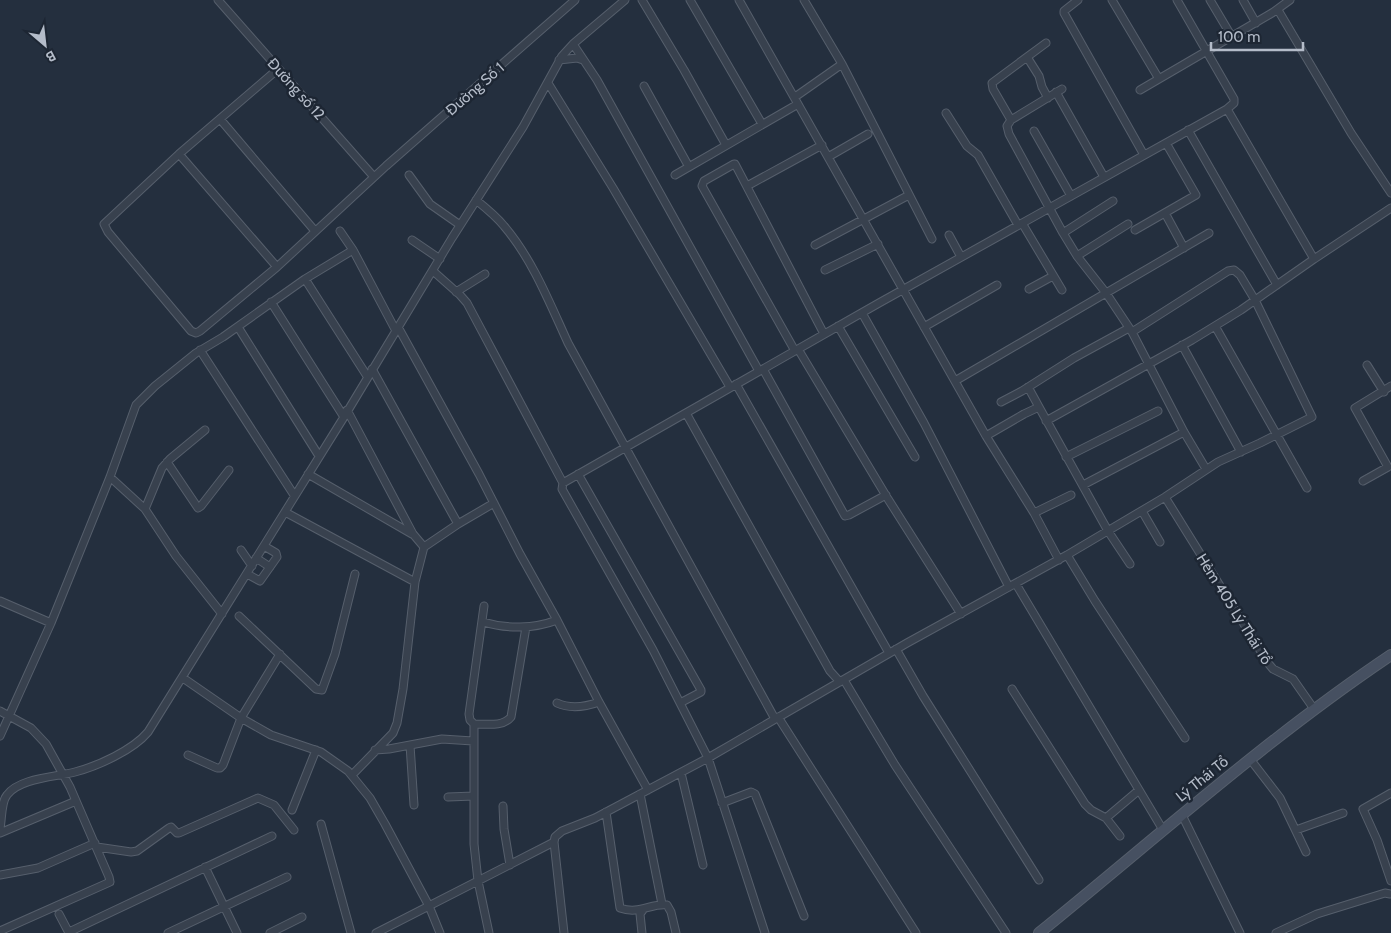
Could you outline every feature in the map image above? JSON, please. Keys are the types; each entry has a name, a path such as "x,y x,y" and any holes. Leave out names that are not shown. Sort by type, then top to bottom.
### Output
{"main road":[{"name":"Lý Thái Tổ","path":"1039,933 1250,759 1314,709 1391,655"}],"street":[{"name":"Đường số 12","path":"218,0 374,177"},
{"name":"Đường Số 1","path":"179,154 104,224 108,232 192,331 196,332 200,331 277,267 374,177 575,0"},
{"path":"0,828 7,794 19,786 91,766 120,753 138,742 152,726 476,200 523,128 559,60 573,44 625,0"},
{"path":"642,0 726,145"},
{"path":"690,0 762,124"},
{"path":"739,0 986,436 1034,513 1059,560"},
{"path":"804,0 842,64 932,239"},
{"path":"1078,0 1064,13 1144,155"},
{"path":"1112,0 1159,79"},
{"path":"563,482 1227,109 1234,103 1234,99 1177,0"},
{"path":"1210,0 1232,37"},
{"path":"1243,0 1256,23"},
{"path":"1140,90 1278,10 1290,0"},
{"path":"1278,10 1351,133 1391,193"},
{"path":"573,44 597,80 845,516 886,496"},
{"path":"1011,120 991,86 992,83 1046,44"},
{"path":"559,60 577,58 583,60"},
{"path":"1027,58 1039,76 1048,98"},
{"path":"675,175 762,124 797,100 842,64"},
{"path":"277,267 179,154 278,70"},
{"path":"548,83 733,386 889,653"},
{"path":"644,86 689,166"},
{"path":"1104,177 1059,90 1011,120 1007,126 1009,134 1063,233 1077,256 1106,293 1130,330 1184,432 1206,469"},
{"path":"1227,109 1314,259"},
{"path":"946,113 967,146 978,155 1062,290"},
{"path":"220,119 315,230"},
{"path":"1188,130 1277,285"},
{"path":"1034,132 1071,196"},
{"path":"828,156 868,134"},
{"path":"1135,230 1196,196 1166,143"},
{"path":"747,186 822,145"},
{"path":"824,334 734,164 704,181 702,184 796,350 961,614"},
{"path":"409,175 430,204 460,226"},
{"path":"816,245 909,196"},
{"path":"476,200 500,221 518,245 539,282 568,344 777,718 916,933"},
{"path":"1063,233 1113,201"},
{"path":"1046,421 1215,326 1391,208"},
{"path":"1164,213 1184,248"},
{"path":"1077,256 1128,224"},
{"path":"340,231 353,250 494,503 599,702 648,790"},
{"path":"955,381 1209,233"},
{"path":"949,236 961,257"},
{"path":"412,240 440,259"},
{"path":"825,270 878,244"},
{"path":"0,736 51,622 110,477 136,405 172,372 200,350 211,345 305,279 353,250"},
{"path":"564,933 554,842 555,837 562,832 606,812 708,758 896,648 1059,560 1165,497 1206,469 1312,417 1255,300 1240,275 1234,270 1228,271 1130,330 1074,358 1001,402"},
{"path":"433,271 467,303 563,482 562,489 653,650 708,758 765,933"},
{"path":"456,292 485,274"},
{"path":"1029,289 1054,276"},
{"path":"305,279 367,376"},
{"path":"924,327 997,285"},
{"path":"271,302 346,413 413,534 424,547"},
{"path":"862,313 1012,586 1162,830"},
{"path":"238,326 319,456"},
{"path":"838,326 914,457"},
{"path":"1215,326 1307,488"},
{"path":"1182,345 1241,452"},
{"path":"200,350 294,495"},
{"path":"1367,365 1384,392"},
{"path":"372,369 458,524"},
{"path":"1363,481 1388,467 1355,408 1391,386"},
{"path":"1028,387 1108,531 1130,564"},
{"path":"986,436 1039,407"},
{"path":"1066,457 1158,411"},
{"path":"686,413 830,671 842,681 1006,933"},
{"path":"145,509 162,468 205,430"},
{"path":"1083,485 1184,432"},
{"path":"167,462 198,508 229,470"},
{"path":"308,474 413,534"},
{"path":"578,474 701,690 701,692 680,703"},
{"path":"110,477 145,509 176,556 222,614"},
{"path":"1034,513 1071,495"},
{"name":"Hẻm 405 Lý Thái Tổ","path":"1165,497 1268,663 1273,670 1293,679 1314,709"},
{"path":"352,775 393,733 397,723 403,689 415,582 424,547 494,503"},
{"path":"1142,511 1160,542"},
{"path":"285,512 415,582"},
{"path":"247,574 260,581 270,567 277,555 264,546"},
{"path":"241,550 252,566"},
{"path":"1067,555 1185,738"},
{"path":"256,558 270,567"},
{"path":"239,616 316,690 322,690 335,654 356,574"},
{"path":"0,601 51,622"},
{"path":"484,606 469,714 470,720 474,724 474,844 478,881 489,933"},
{"path":"483,622 497,625 537,627 557,620"},
{"path":"474,724 507,722 511,717 526,627"},
{"path":"896,648 923,696 1039,880"},
{"path":"188,755 220,768 223,765 241,718 280,654"},
{"path":"182,678 241,718 271,735 316,750 352,775 370,798 385,824 429,906 440,933"},
{"path":"1012,689 1085,804 1091,810 1106,818 1120,836"},
{"path":"557,703 564,706 581,707 599,702"},
{"path":"0,711 9,714 31,728 41,738 64,774 96,845 110,882 0,932"},
{"path":"375,750 442,739 473,741"},
{"path":"410,745 414,805"},
{"path":"292,810 316,750"},
{"path":"1250,759 1276,792 1306,852"},
{"path":"681,772 703,864"},
{"path":"1106,818 1139,790"},
{"path":"0,792 5,799"},
{"path":"722,803 742,794 751,792 755,794 804,916"},
{"path":"640,794 662,904"},
{"path":"1391,794 1363,809 1377,840 1391,881"},
{"path":"448,797 474,796"},
{"path":"0,875 38,868 96,845 131,852 137,851 171,827 179,833 258,798 274,805 294,830"},
{"path":"0,834 76,800"},
{"path":"503,806 504,829 510,865"},
{"path":"606,812 620,908 643,910 662,904 667,905 671,912 676,933"},
{"path":"1296,830 1343,812"},
{"path":"1182,815 1240,933"},
{"path":"321,824 351,933"},
{"path":"59,914 69,933 272,836"},
{"path":"379,932 554,842"},
{"path":"205,867 236,933"},
{"path":"168,933 287,877"},
{"path":"1276,933 1317,914 1385,893 1391,893"},
{"path":"642,933 640,914 643,910"},
{"path":"270,933 302,917"}]}
